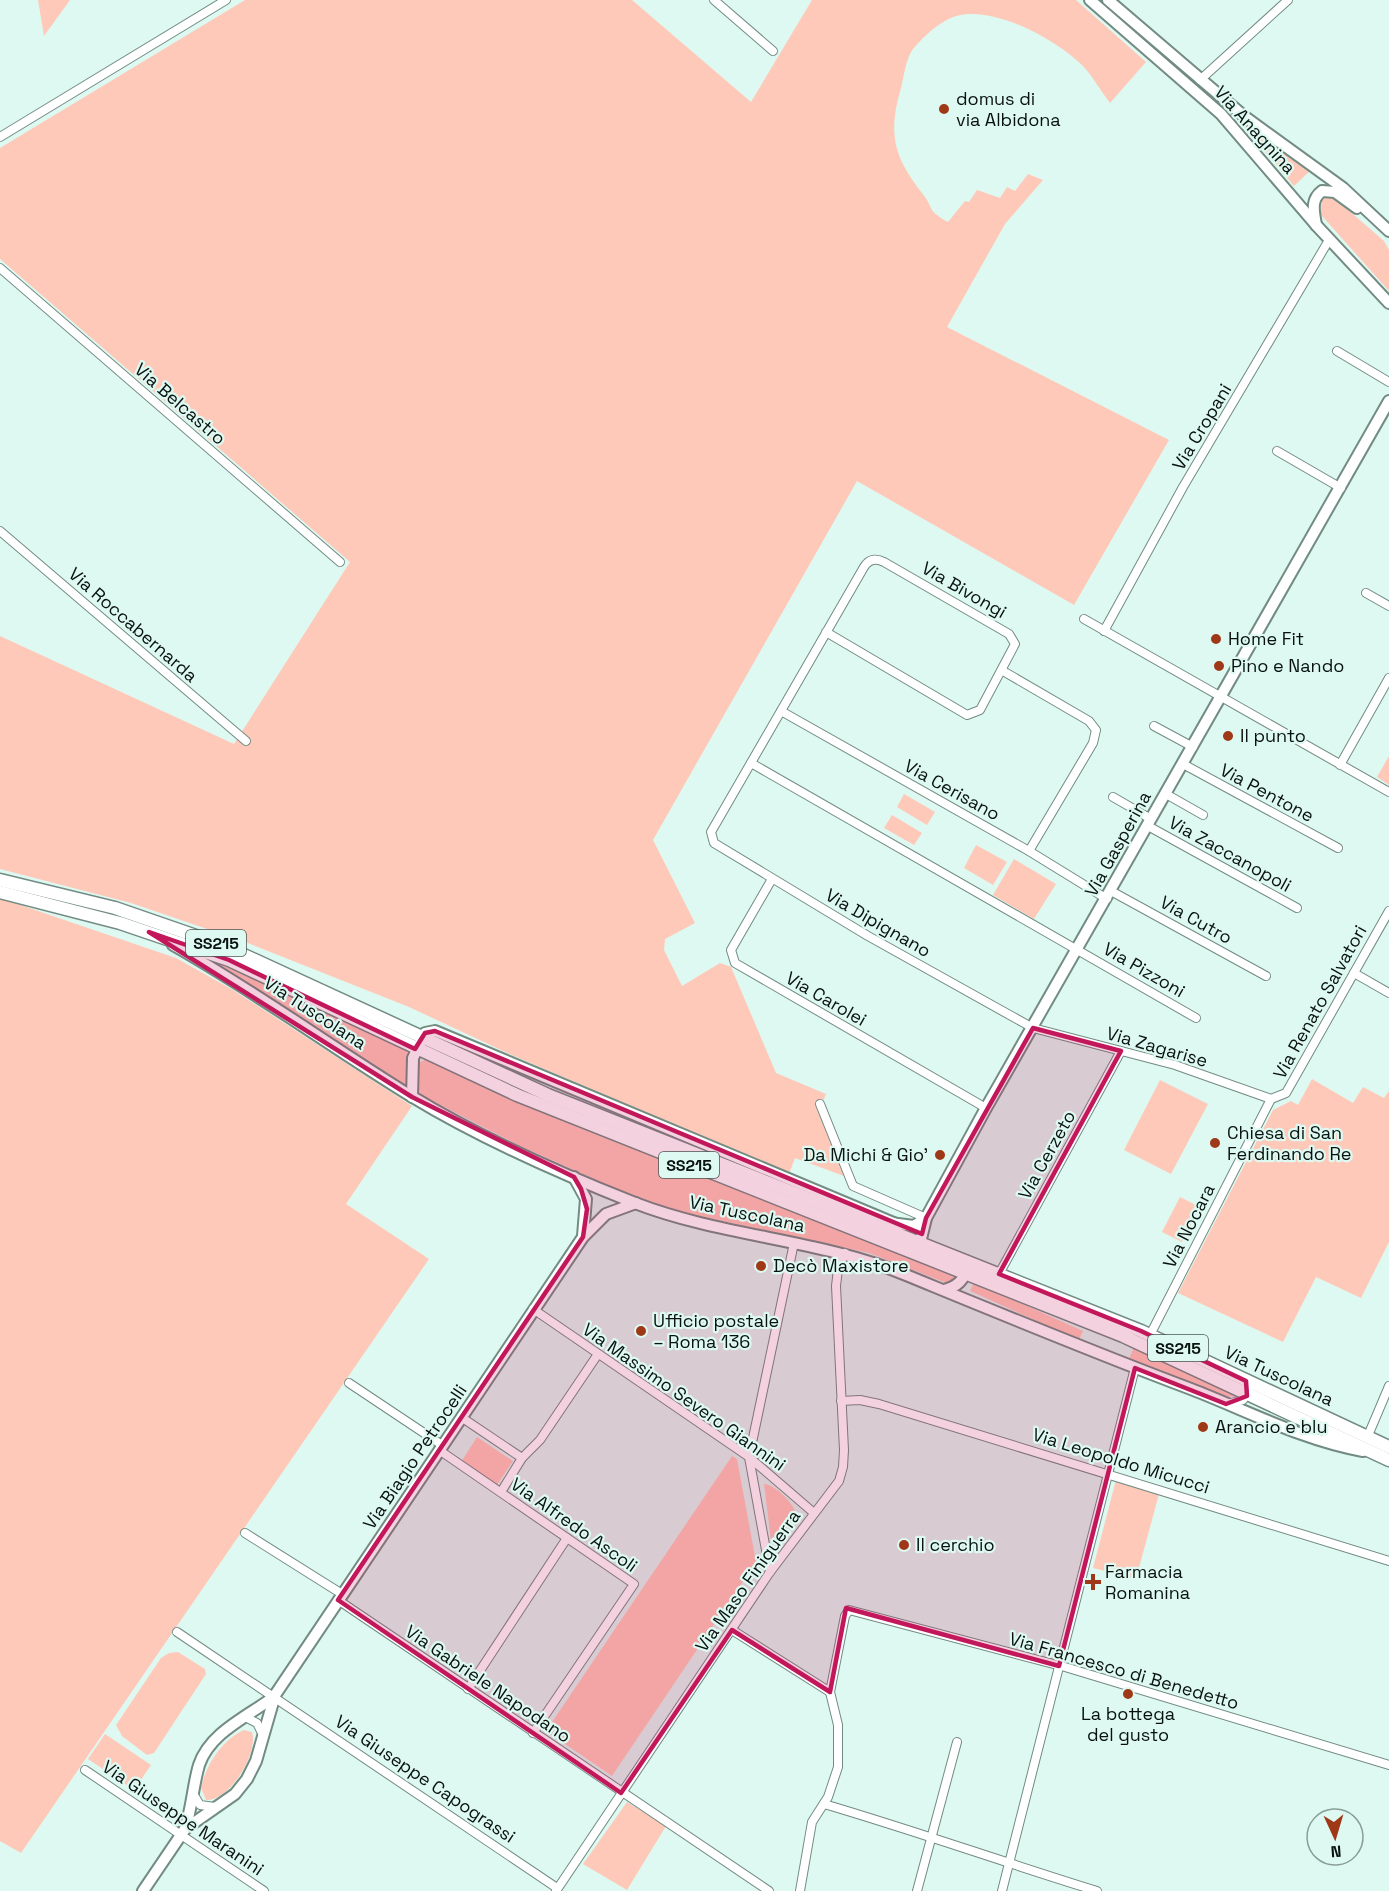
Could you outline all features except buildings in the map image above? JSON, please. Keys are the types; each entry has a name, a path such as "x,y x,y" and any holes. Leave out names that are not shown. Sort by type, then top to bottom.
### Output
{"main road":[{"name":"Via Tuscolana","path":"0,880 115,908 191,933 262,963 418,1044 562,1114 1123,1336 1389,1460"},
{"name":"Via Tuscolana","path":"0,892 81,911 229,960 418,1044 1150,1335 1389,1447"}],"street":[{"path":"0,137 226,0"},
{"path":"714,0 773,51"},
{"name":"Via Anagnina","path":"1090,0 1221,114 1329,240 1385,299 1389,308"},
{"name":"Via Anagnina","path":"1108,0 1260,129 1343,188 1388,230"},
{"path":"1200,80 1288,0"},
{"path":"1317,226 1314,200 1320,192 1325,190 1335,192 1388,230"},
{"name":"Via Cropani","path":"1104,631 1183,487 1329,240"},
{"name":"Via Belcastro","path":"0,268 340,562"},
{"path":"1337,351 1389,382"},
{"name":"Via Gasperina","path":"920,1243 926,1218 986,1108 1341,488 1384,420 1389,401"},
{"path":"1277,451 1341,488"},
{"name":"Via Roccabernarda","path":"0,531 246,741"},
{"name":"Via Bivongi","path":"711,839 711,832 826,632 865,565 871,560 880,560 1011,635 1015,647 978,712 967,715 826,632"},
{"path":"1366,593 1389,606"},
{"path":"1084,620 1389,792"},
{"path":"1003,671 1089,721 1096,730 1093,743 1029,851"},
{"path":"1340,765 1389,678"},
{"name":"Via Cerisano","path":"781,711 1109,895"},
{"path":"1154,726 1193,747"},
{"path":"751,763 1078,949"},
{"name":"Via Pentone","path":"1183,764 1338,848"},
{"path":"1166,794 1203,815"},
{"name":"Via Zaccanopoli","path":"1113,797 1150,823 1297,908"},
{"name":"Via Dipignano","path":"711,839 717,846 772,879 1033,1028"},
{"name":"Via Carolei","path":"772,879 732,948 731,955 735,963 986,1108"},
{"name":"Via Cutro","path":"1109,895 1266,976"},
{"name":"Via Renato Salvatori","path":"1271,1099 1286,1093 1389,911"},
{"name":"Via Tuscolana","path":"149,932 212,967 412,1097 494,1140 574,1177 636,1203 700,1224 866,1258 1226,1404 1333,1444 1372,1453"},
{"name":"Via Pizzoni","path":"1078,949 1196,1017"},
{"path":"1354,973 1389,993"},
{"name":"Via Zagarise","path":"1033,1028 1175,1065 1271,1099"},
{"name":"Via Tuscolana","path":"418,1044 427,1031 435,1031 666,1130 896,1224"},
{"path":"412,1097 418,1044"},
{"name":"Via Cerzeto","path":"999,1274 1121,1051"},
{"name":"Via Nocara","path":"1150,1335 1271,1099"},
{"path":"820,1104 853,1186 926,1218"},
{"path":"666,1130 727,1167"},
{"name":"Via Biagio Petrocelli","path":"574,1177 586,1199 583,1237"},
{"name":"Via Biagio Petrocelli","path":"143,1891 183,1832 235,1794 245,1782 256,1761 275,1695 583,1237 606,1214 636,1203"},
{"path":"842,1212 914,1226 926,1218"},
{"path":"770,1572 749,1457 794,1243"},
{"name":"Via Maso Finiguerra","path":"556,1890 770,1572 836,1485 842,1472 836,1286 838,1269 845,1253"},
{"path":"944,1290 954,1287 965,1274 963,1260"},
{"name":"Via Massimo Severo Giannini","path":"533,1310 749,1457 814,1513"},
{"path":"501,1492 522,1458 540,1440 598,1354"},
{"path":"1002,1891 1135,1368"},
{"path":"1226,1404 1241,1401 1248,1394 1246,1381"},
{"name":"Via Alfredo Ascoli","path":"349,1383 634,1584 533,1733"},
{"path":"1367,1438 1389,1386"},
{"name":"Via Leopoldo Micucci","path":"841,1401 870,1401 1108,1472 1389,1561"},
{"path":"461,1417 522,1458"},
{"name":"Via Gabriele Napodano","path":"245,1533 340,1597 468,1689 769,1891"},
{"path":"468,1689 567,1538"},
{"name":"Via Francesco di Benedetto","path":"830,1692 844,1616 849,1610 1059,1666 1389,1765"},
{"path":"732,1630 830,1692 838,1725 840,1754 834,1784 810,1826 800,1891"},
{"name":"Via Giuseppe Capograssi","path":"177,1632 275,1695 556,1890"},
{"name":"Via Biagio Petrocelli","path":"183,1832 199,1767 205,1752 217,1738 275,1695"},
{"path":"245,1717 257,1723 264,1737"},
{"path":"917,1891 957,1742"},
{"name":"Via Giuseppe Maranini","path":"85,1770 143,1809 183,1832 264,1891"},
{"path":"194,1793 200,1805 215,1807"},
{"path":"824,1804 932,1836 1024,1869 1096,1891"}],"highlighted area":[{"path":"149,932 229,960 415,1049 425,1033 435,1031 922,1234 926,1218 1033,1028 1121,1051 999,1274 1141,1331 1246,1381 1247,1396 1226,1404 1135,1368 1059,1666 846,1608 830,1692 732,1630 621,1793 338,1600 583,1237 587,1209 581,1189 574,1177 412,1097"}],"shaded area":[{"path":"38,0 70,0 44,36"},
{"path":"245,0 632,0 751,102 812,0 1076,0 1146,62 1110,103 1083,66 1041,36 1006,20 971,14 956,16 933,29 911,53 895,118 896,144 905,167 933,211 948,222 965,201 969,202 977,190 1000,198 1007,187 1015,191 1028,174 1043,180 1005,224 947,327 1169,440 1074,605 857,481 653,840 695,923 665,939 664,950 682,986 720,963 731,967 776,1073 826,1094 819,1111 844,1176 795,1158 789,1174 514,1056 409,1007 248,943 131,903 0,869 0,636 234,744 350,562 0,259 0,148"},
{"path":"1230,110 1311,170 1294,186"},
{"path":"1323,196 1332,196 1384,241 1389,250 1389,291 1322,216 1320,211"},
{"path":"1389,756 1389,785 1377,777"},
{"path":"904,794 935,812 927,825 897,807"},
{"path":"892,815 922,833 914,845 884,828"},
{"path":"976,845 1007,862 993,885 964,868"},
{"path":"1014,859 1056,884 1034,919 993,895"},
{"path":"0,898 176,958 233,990 412,1106 346,1204 429,1259 21,1853 0,1841"},
{"path":"216,962 407,1050 406,1086 217,966"},
{"path":"427,1059 713,1180 957,1275 950,1282 944,1282 869,1253 670,1210 639,1199 520,1146 421,1095 416,1081 418,1063"},
{"path":"1312,1079 1353,1103 1363,1087 1384,1098 1389,1091 1389,1242 1361,1298 1316,1277 1283,1342 1178,1293 1273,1110 1291,1101 1298,1105"},
{"path":"1160,1080 1208,1104 1171,1174 1124,1150"},
{"path":"1180,1197 1200,1207 1182,1242 1162,1232"},
{"path":"974,1282 1083,1331 1079,1340 970,1291"},
{"path":"1134,1347 1240,1396 1227,1397 1137,1363 1129,1359"},
{"path":"477,1437 513,1461 497,1485 461,1462"},
{"path":"732,1456 737,1459 756,1562 612,1776 546,1731"},
{"path":"1116,1480 1159,1494 1136,1579 1093,1568"},
{"path":"764,1484 774,1487 783,1495 796,1513 779,1545 771,1541"},
{"path":"178,1652 205,1669 206,1674 154,1753 147,1755 122,1736 116,1725 161,1658 169,1653"},
{"path":"244,1730 252,1732 253,1741 247,1763 233,1785 215,1799 206,1800 201,1788 211,1762 222,1746"},
{"path":"105,1734 151,1765 134,1790 88,1759"},
{"path":"627,1802 666,1826 627,1890 583,1864"}],"place":[{"name":"domus di via Albidona","path":"944,109"},
{"name":"Home Fit","path":"1216,639"},
{"name":"Pino e Nando","path":"1219,666"},
{"name":"Il punto","path":"1228,736"},
{"name":"Chiesa di San Ferdinando Re","path":"1215,1143"},
{"name":"Da Michi & Gio'","path":"940,1155"},
{"name":"Decò Maxistore","path":"761,1266"},
{"name":"Ufficio postale – Roma 136","path":"641,1331"},
{"name":"Arancio e blu","path":"1203,1427"},
{"name":"Il cerchio","path":"904,1545"},
{"name":"Farmacia Romanina","path":"1093,1582"},
{"name":"La bottega del gusto","path":"1128,1694"}]}
